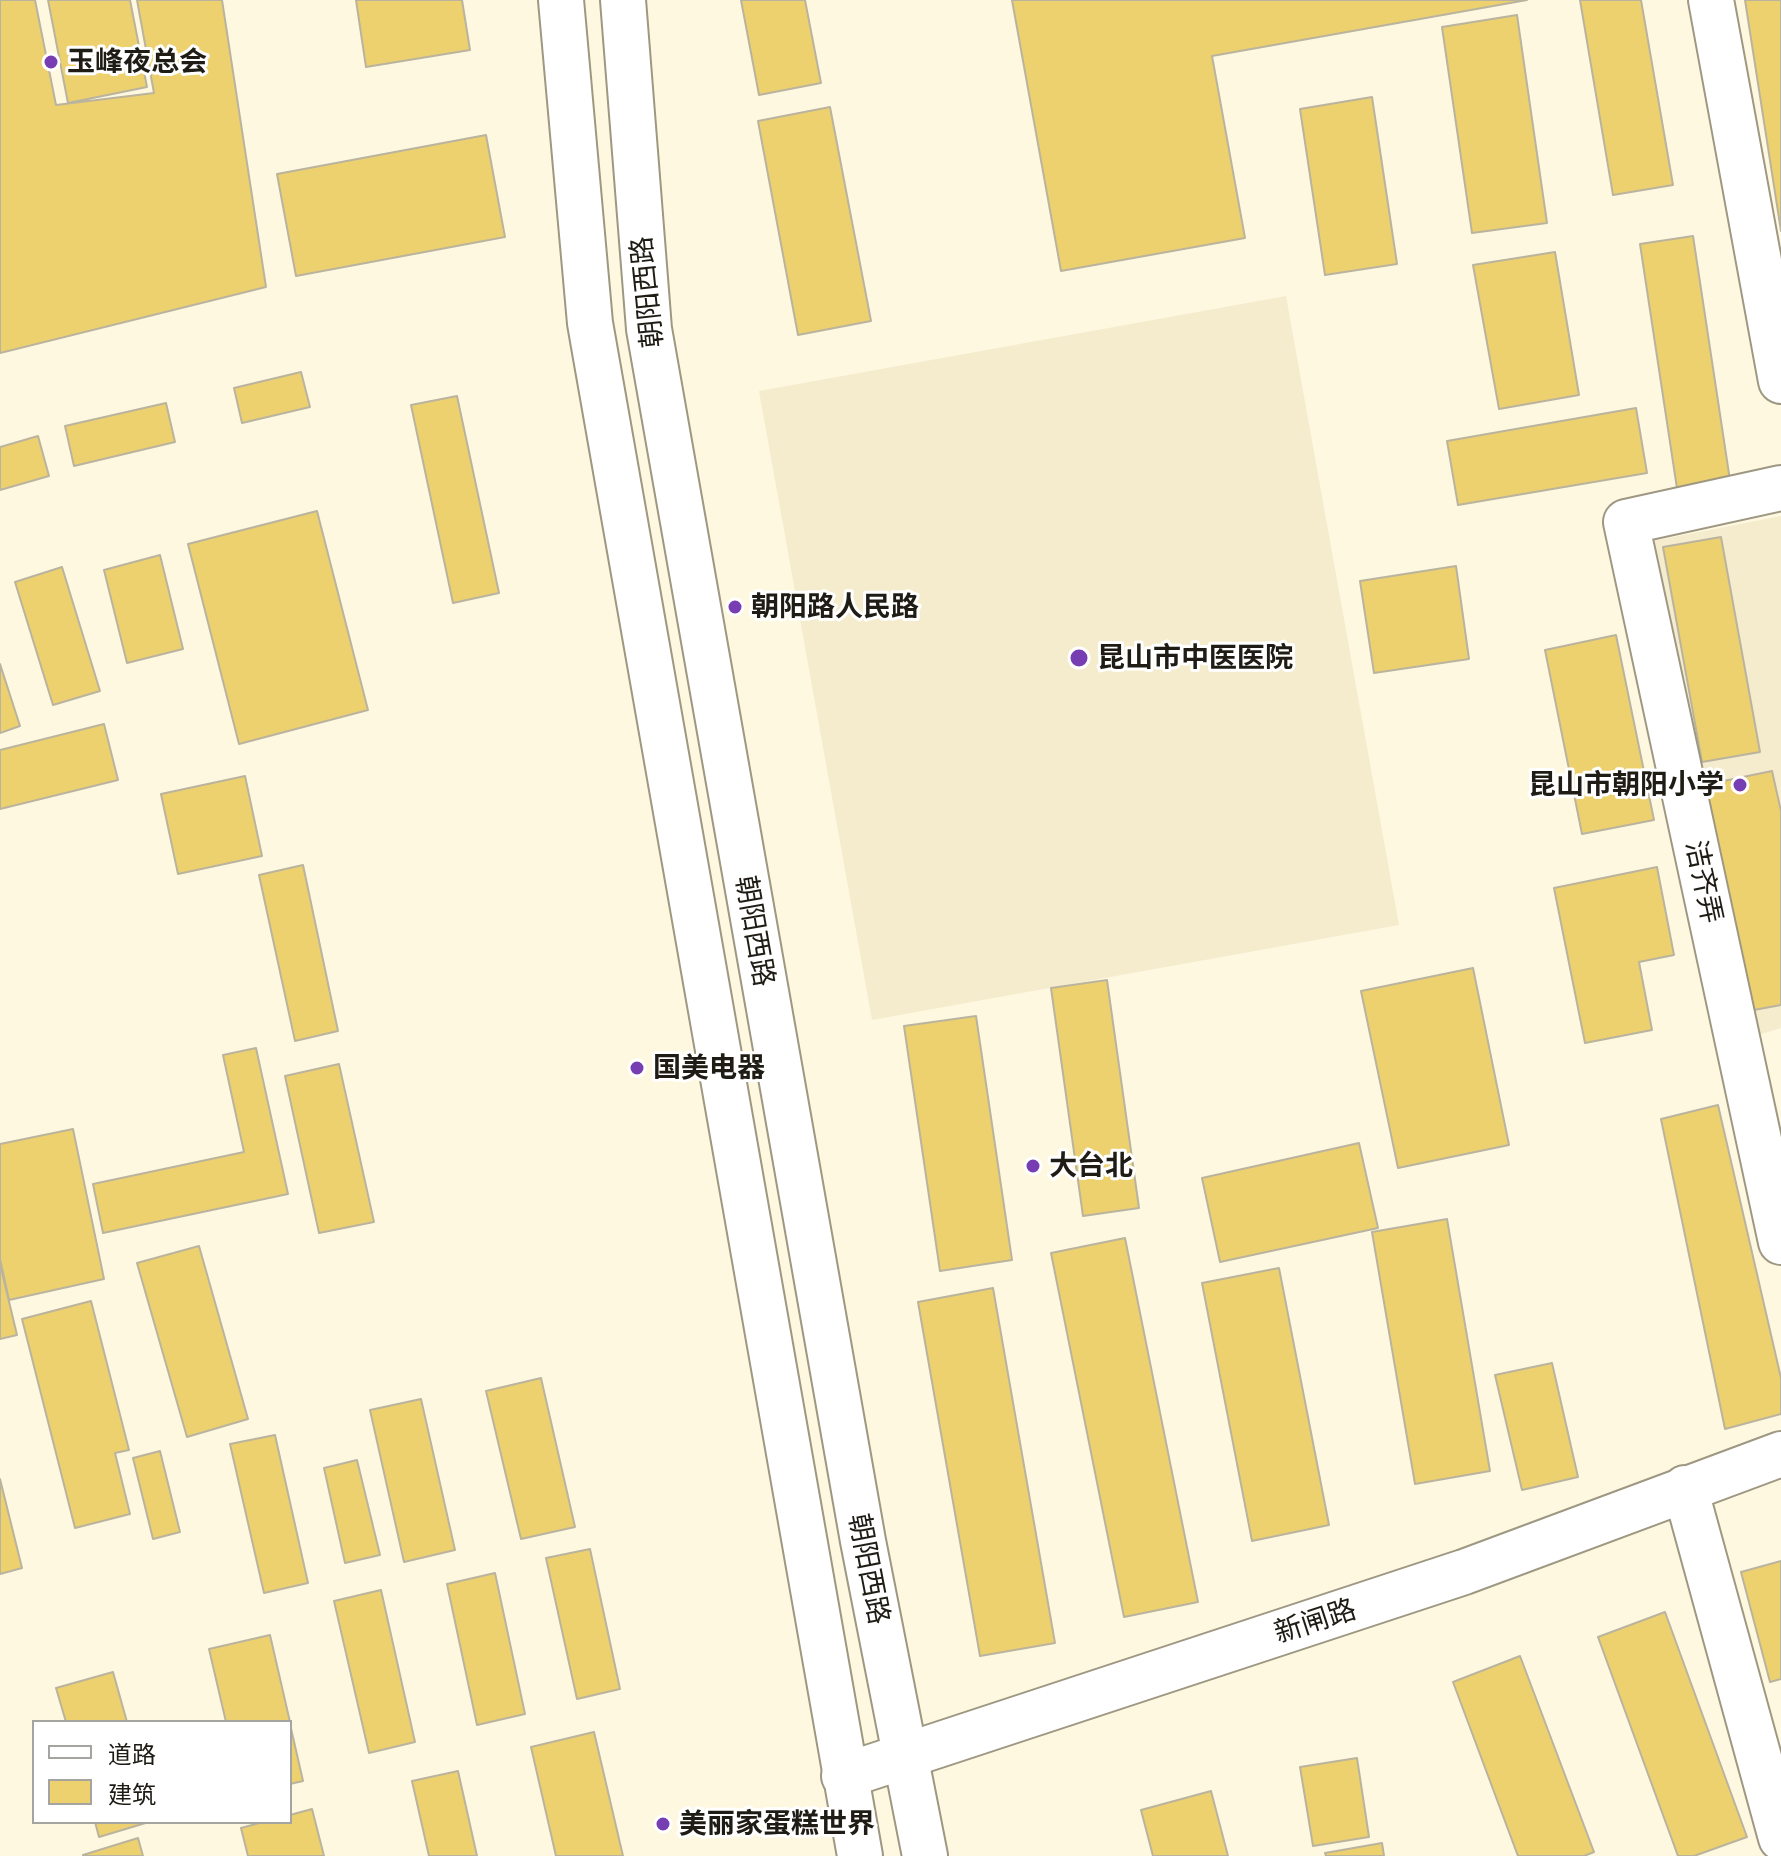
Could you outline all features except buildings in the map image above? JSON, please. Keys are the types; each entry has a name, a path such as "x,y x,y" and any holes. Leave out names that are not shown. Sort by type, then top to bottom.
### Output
{"main road":[{"name":"朝阳西路","path":"561,0 590,323 860,1856"},
{"name":"朝阳西路","path":"623,0 649,329 863,1541 925,1856"},
{"path":"1711,0 1781,381"},
{"name":"洁齐弄","path":"1781,488 1626,522 1781,1242"},
{"name":"新闸路","path":"844,1776 1464,1572 1781,1454"},
{"path":"1685,1488 1781,1838"}],"shaded area":[{"name":"昆山市中医医院","path":"1286,296 1399,925 872,1020 759,391"},
{"name":"昆山市朝阳小学","path":"1781,516 1781,1028 1752,1037 1648,542"}],"place":[{"name":"玉峰夜总会","path":"51,62"},
{"name":"朝阳路人民路","path":"735,607"},
{"name":"昆山市中医医院","path":"1079,658"},
{"name":"昆山市朝阳小学","path":"1740,785"},
{"name":"国美电器","path":"637,1068"},
{"name":"大台北","path":"1033,1166"},
{"name":"美丽家蛋糕世界","path":"663,1824"}]}
